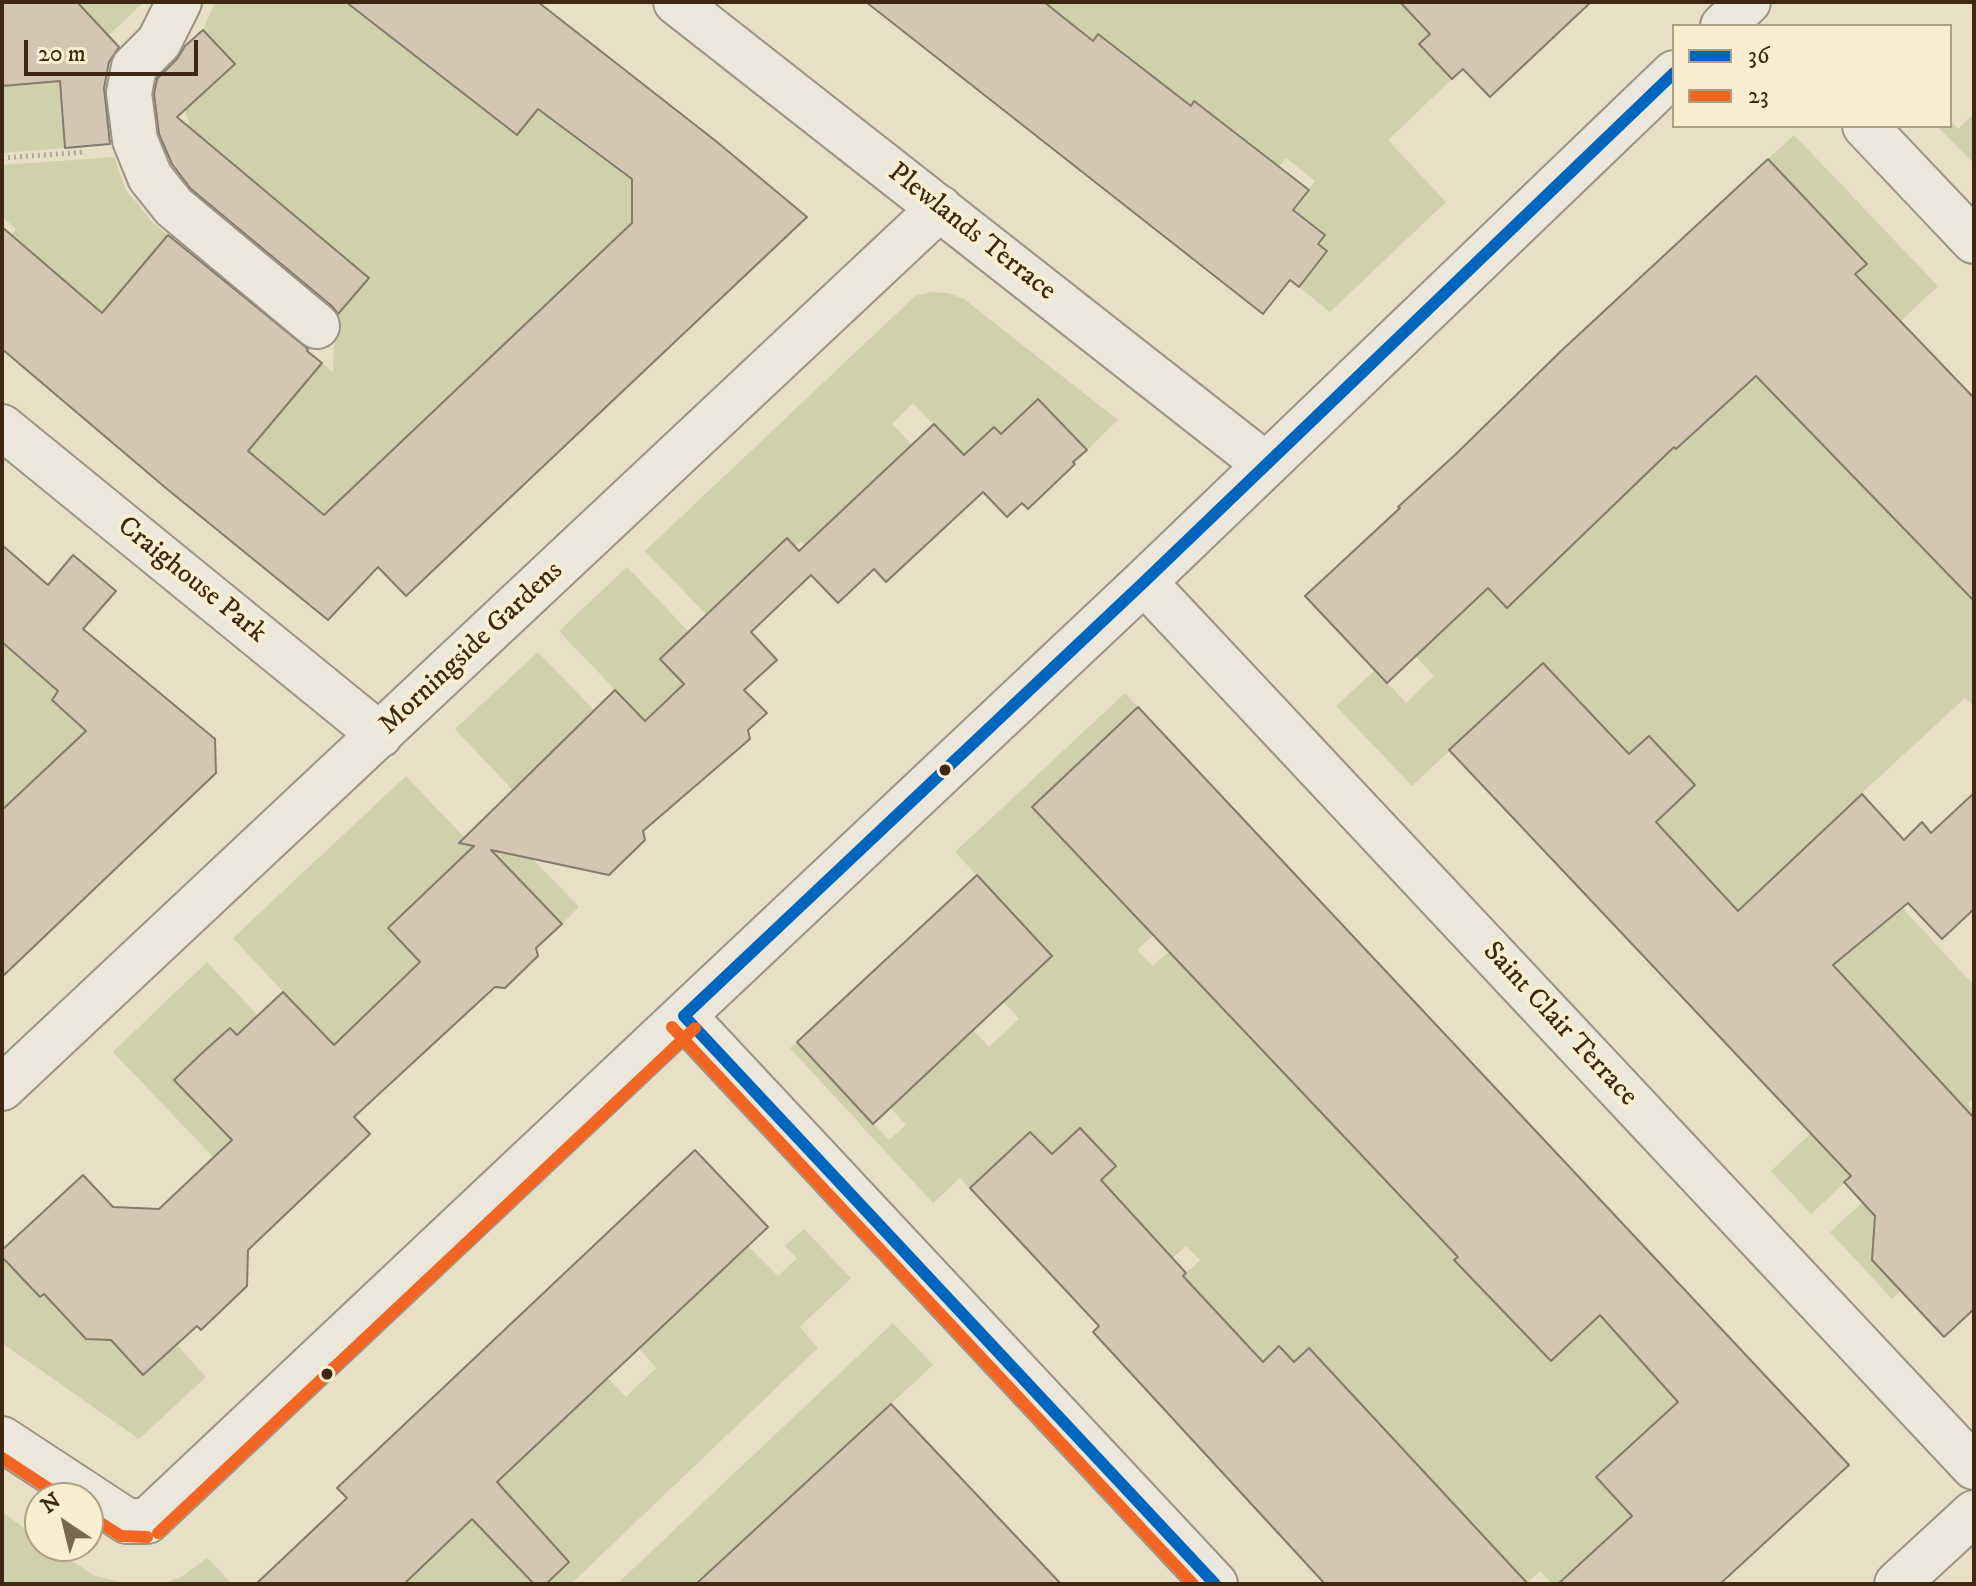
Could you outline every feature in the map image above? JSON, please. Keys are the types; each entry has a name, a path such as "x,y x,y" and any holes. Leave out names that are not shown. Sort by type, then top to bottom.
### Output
{"street":[{"path":"179,2 159,42 134,67 129,93 138,148 150,177 174,207 317,326"},
{"name":"Plewlands Terrace","path":"676,2 1266,465"},
{"path":"1725,24 1748,2 1767,24"},
{"path":"2,1439 127,1521 147,1521 1144,582 1672,75"},
{"path":"1867,128 1974,241"},
{"name":"Morningside Gardens","path":"2,1088 940,208"},
{"name":"Craighouse Park","path":"2,427 380,735"},
{"name":"Saint Clair Terrace","path":"1144,582 1974,1467"},
{"path":"684,1016 1215,1584"},
{"path":"1897,1584 1974,1513"}],"path":[{"path":"2,158 138,148"}],"green space":[{"path":"70,2 144,2 60,81 65,148 2,153 2,65"},
{"path":"215,2 347,2 517,135 538,109 655,196 648,207 327,512 347,534 61,295 11,235 16,229 2,217 2,165 114,157 126,190 155,225 168,235 139,269 293,397 322,363 333,372 335,317 369,278 191,130 185,110 234,64 203,30"},
{"path":"998,2 1441,2 1420,22 1430,34 1420,44 1452,79 1388,140 1446,202 1330,312 1299,287 1326,251 1287,205 1301,200 1315,181 1286,158 1270,177 1238,135 1195,101 1187,112 1147,72 1099,34 1093,41 1046,4 1026,28"},
{"path":"1974,114 1974,164 1939,128 1952,128 1952,123 1958,129"},
{"path":"1794,135 1938,286 1798,418 1966,593 1974,587 1974,706 1965,698 1826,826 1971,982 1974,980 1974,1098 1968,1104 1974,1111 1974,1154 1879,1151 1811,1214 1771,1171 1906,1043 1871,1006 1848,1026 1827,1004 1850,983 1769,882 1738,911 1648,816 1655,811 1667,812 1695,785 1649,736 1618,765 1561,683 1543,663 1412,786 1336,706 1375,670 1406,703 1434,676 1415,656 1487,587 1507,608 1534,583 1515,562 1568,507 1589,530 1620,500 1600,479 1656,428 1676,449 1866,264 1768,159"},
{"path":"932,292 948,293 964,299 1118,420 1087,450 1038,399 1001,434 994,427 963,455 913,403 892,424 955,490 826,567 802,541 733,642 645,551 915,296"},
{"path":"627,567 712,656 645,721 559,631"},
{"path":"31,570 90,621 84,629 100,642 52,700 115,756 62,754 2,810 3,603"},
{"path":"538,652 600,716 569,795 539,764 523,780 518,796 455,729"},
{"path":"1125,693 1138,707 1032,807 1153,935 1137,950 1153,966 1186,936 1235,984 1216,1002 1249,1038 1268,1020 1312,1069 1295,1086 1329,1121 1339,1112 1395,1155 1378,1173 1408,1205 1425,1190 1486,1238 1455,1260 1487,1295 1515,1269 1534,1343 1551,1361 1658,1260 1668,1270 1638,1298 1646,1366 1699,1425 1637,1510 1558,1584 1552,1584 1540,1571 1526,1584 1379,1476 1405,1451 1373,1417 1301,1391 1328,1367 1310,1348 1294,1362 1279,1347 1259,1365 1227,1323 1183,1276 1200,1260 1186,1246 1133,1294 1071,1268 1057,1281 1046,1270 1107,1214 1087,1192 1115,1166 1081,1129 1052,1154 1030,1132 970,1188 960,1178 933,1203 790,1048 797,1042 889,1140 906,1125 890,1107 973,1030 989,1047 1019,1019 1003,1001 1052,956 955,852"},
{"path":"406,776 481,855 505,831 579,907 562,924 507,866 461,909 435,883 388,928 412,954 423,944 478,1002 462,1019 365,1016 319,1058 365,1107 354,1118 255,1053 230,1028 175,1079 232,1140 213,1157 113,1052 207,962 292,1051 317,1028 233,938"},
{"path":"1878,1188 1901,1290 1892,1299 1830,1232"},
{"path":"804,1229 851,1278 800,1327 818,1348 571,1584 404,1584 496,1482 608,1378 626,1397 656,1368 639,1348 748,1246 778,1276 797,1258 785,1246"},
{"path":"2,1257 39,1296 44,1294 86,1339 103,1340 107,1336 136,1366 152,1366 177,1345 206,1377 139,1439 2,1343"},
{"path":"893,1323 933,1365 696,1584 617,1584"},
{"path":"2,1512 24,1528 24,1562 74,1562 93,1575 128,1584 2,1584"},
{"path":"207,1558 232,1584 163,1584 183,1576"}],"building":[{"path":"2,2 77,2 119,47 109,62 104,88 110,144 65,148 60,81 2,86"},
{"path":"346,2 538,2 807,217 406,596 378,567 328,620 2,349 2,227 102,313 168,235 308,349 322,363 248,451 324,515 632,223 632,179 538,109 517,135"},
{"path":"866,2 1044,2 1093,41 1098,34 1191,106 1194,101 1309,190 1293,210 1325,235 1318,244 1327,251 1299,287 1290,280 1263,314"},
{"path":"1400,2 1591,2 1490,97 1463,69 1452,79 1419,44 1430,34"},
{"path":"203,30 235,64 177,117 369,278 338,314 191,189 172,164 159,134 154,94 157,79"},
{"path":"1768,159 1867,264 1855,274 1974,398 1974,601 1756,376 1676,449 1674,447 1507,608 1488,588 1387,683 1305,596 1560,352"},
{"path":"1038,399 1087,450 1073,462 1075,464 1028,509 1022,503 1007,517 983,492 886,582 874,569 838,603 811,575 751,632 777,660 744,690 767,713 748,730 750,739 643,831 645,840 609,875 491,850 562,924 536,948 538,956 505,988 495,987 354,1117 370,1134 248,1250 247,1286 201,1330 197,1326 143,1375 111,1340 86,1339 44,1294 40,1297 2,1257 2,1250 83,1175 113,1207 159,1209 232,1140 174,1080 202,1053 230,1028 237,1035 283,992 334,1045 420,962 388,928 474,846 459,843 615,690 645,721 684,684 660,659 787,538 799,551 934,424 964,455 994,427 1001,434"},
{"path":"2,545 48,585 73,555 116,591 83,629 215,739 216,773 2,977 2,810 86,731 52,700 58,691 2,642"},
{"path":"1543,663 1629,754 1649,736 1695,785 1656,822 1738,911 1862,794 1904,840 1922,822 1931,833 1974,793 1974,909 1942,939 1908,903 1833,965 1974,1118 1974,1309 1944,1337 1872,1260 1875,1216 1844,1182 1851,1176 1449,750"},
{"path":"1138,707 1849,1465 1720,1584 1558,1584 1632,1516 1596,1477 1678,1402 1600,1315 1551,1361 1454,1260 1458,1257 1032,807"},
{"path":"977,875 1052,956 873,1124 797,1042"},
{"path":"1080,1128 1116,1166 1101,1180 1186,1273 1183,1276 1263,1362 1279,1346 1294,1362 1309,1348 1528,1584 1325,1584 1093,1332 1099,1326 970,1188 1030,1132 1052,1154"},
{"path":"695,1150 768,1227 497,1482 569,1562 546,1584 534,1584 472,1519 404,1584 256,1584 347,1498 337,1488"},
{"path":"891,1404 1061,1584 696,1584"}],"transit line":[{"name":"36","path":"684,1016 1144,582 1672,75"},
{"name":"36","path":"684,1016 1215,1584"},
{"name":"23","path":"672,1027 1193,1584"},
{"name":"23","path":"158,1533 695,1028"},
{"name":"23","path":"2,1458 39,1482"},
{"name":"23","path":"104,1525 121,1536 147,1537"}]}
